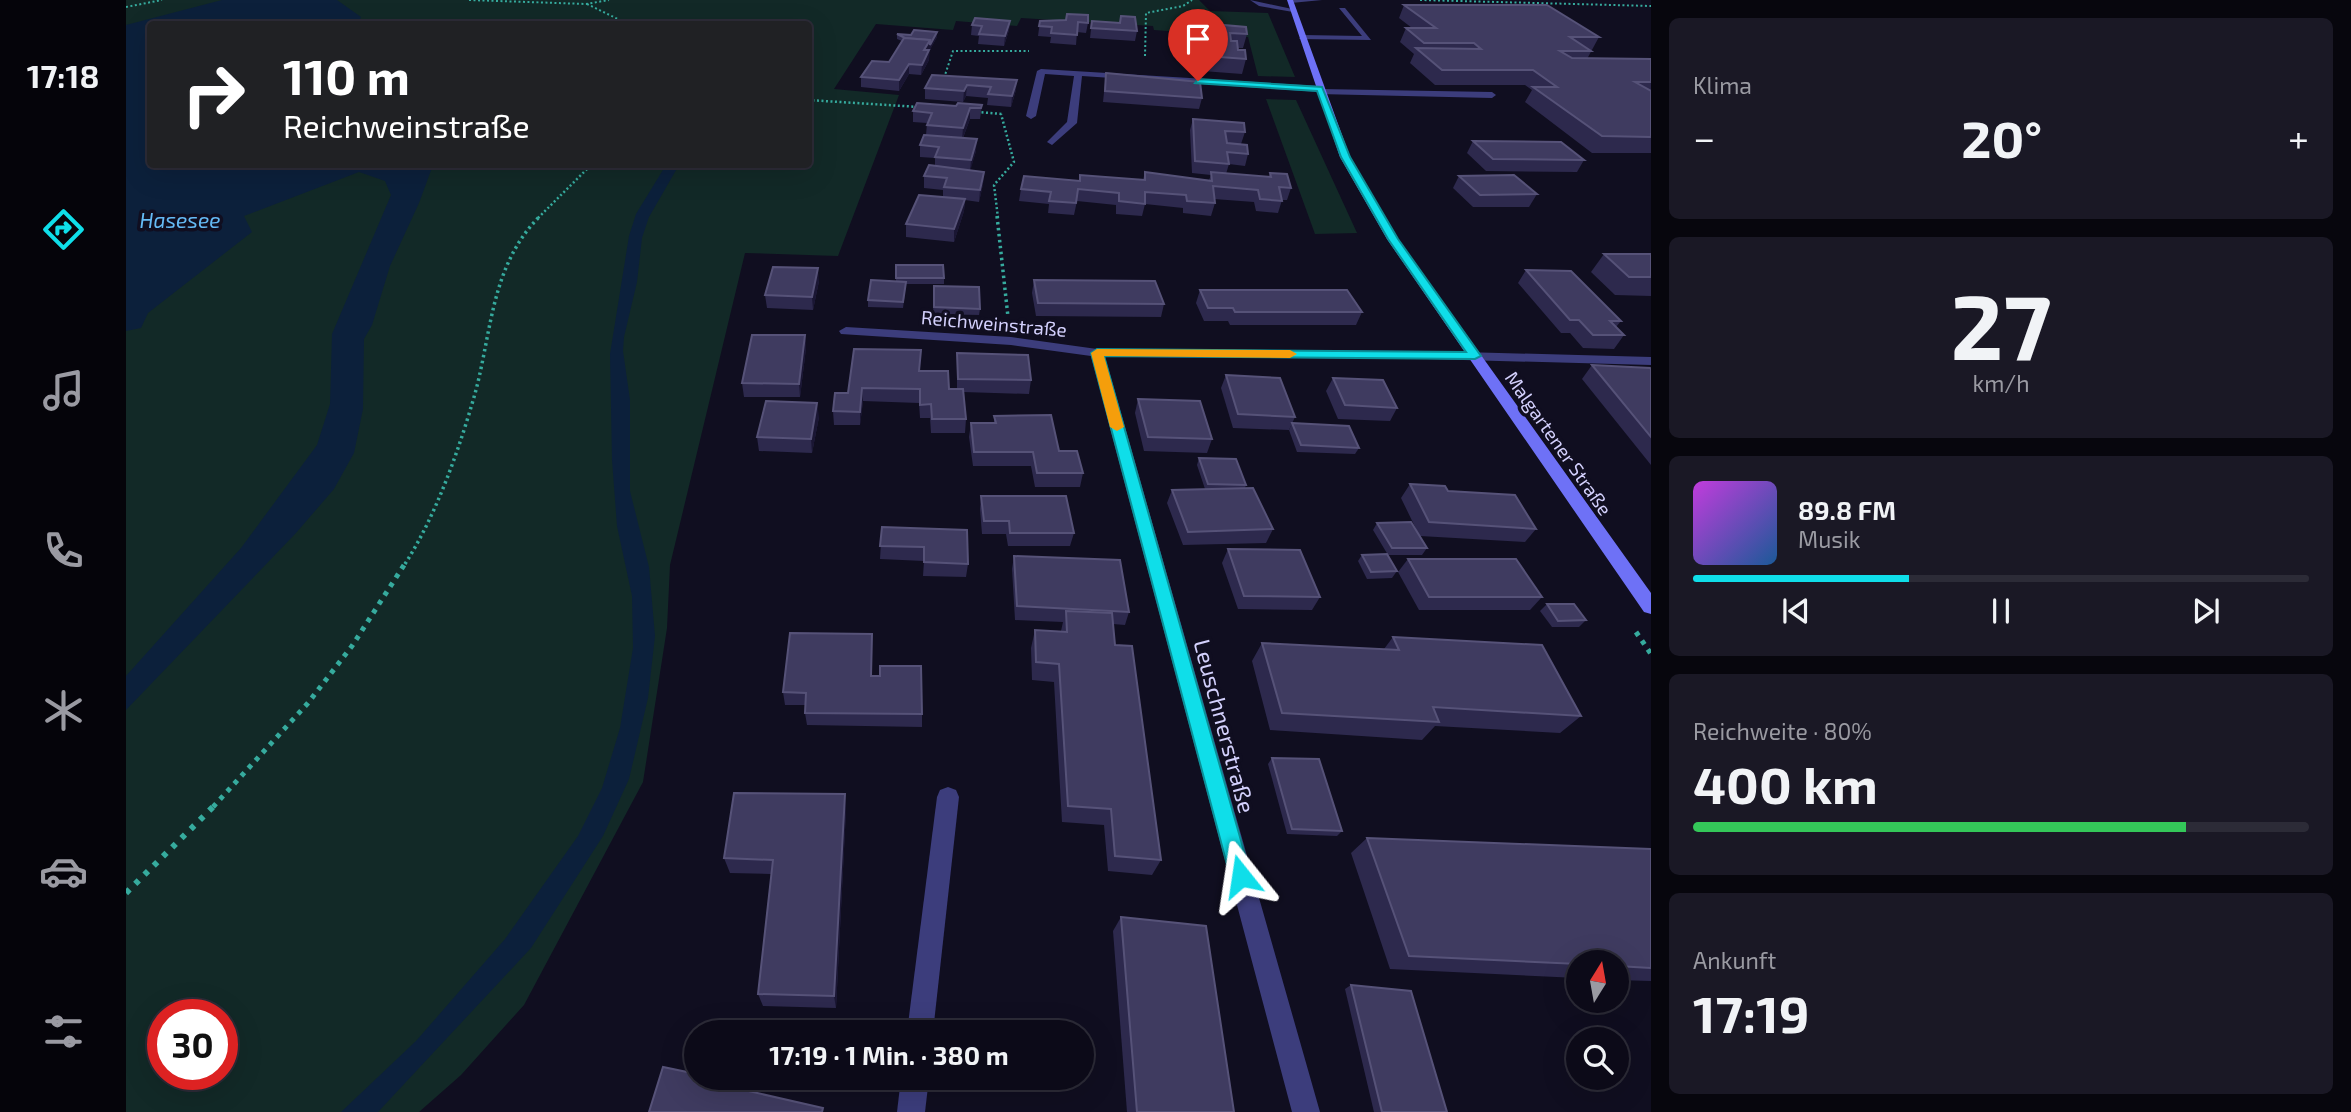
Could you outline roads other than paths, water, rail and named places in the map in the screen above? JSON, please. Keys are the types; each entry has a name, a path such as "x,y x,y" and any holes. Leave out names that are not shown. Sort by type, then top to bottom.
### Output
{"street":[{"path":"1253,0 1261,5 1318,0"},
{"name":"Malgartener Straße","path":"1291,4 1345,157 1393,239 1651,607"},
{"path":"1302,37 1368,38 1342,10"},
{"path":"1031,116 1041,71 1320,90 1492,94"},
{"path":"1052,142 1072,123 1078,74"},
{"name":"Reichweinstraße","path":"846,331 1011,341 1097,353 1475,356 1651,361"},
{"name":"Leuschnerstraße","path":"1097,353 1306,1112"},
{"path":"921,1020 948,797"},
{"path":"911,1112 914,1090"}],"water":[{"name":"Hasesee","path":"222,0 337,0 361,17 359,21 147,21 147,168 432,168 390,266 372,325 364,339 363,409 354,453 334,489 296,533 126,710 126,676 241,548 317,445 330,404 332,334 391,195 385,181 359,172 244,216 252,232 148,313 141,328 126,331 126,25"},
{"path":"664,168 677,168 649,217 642,238 637,282 624,337 623,351 630,400 630,491 649,567 655,636 648,698 629,779 603,836 531,948 378,1112 341,1112 416,1041 505,939 578,836 602,788 620,728 633,648 632,596 617,526 612,460 610,354 629,236 636,214"}]}
